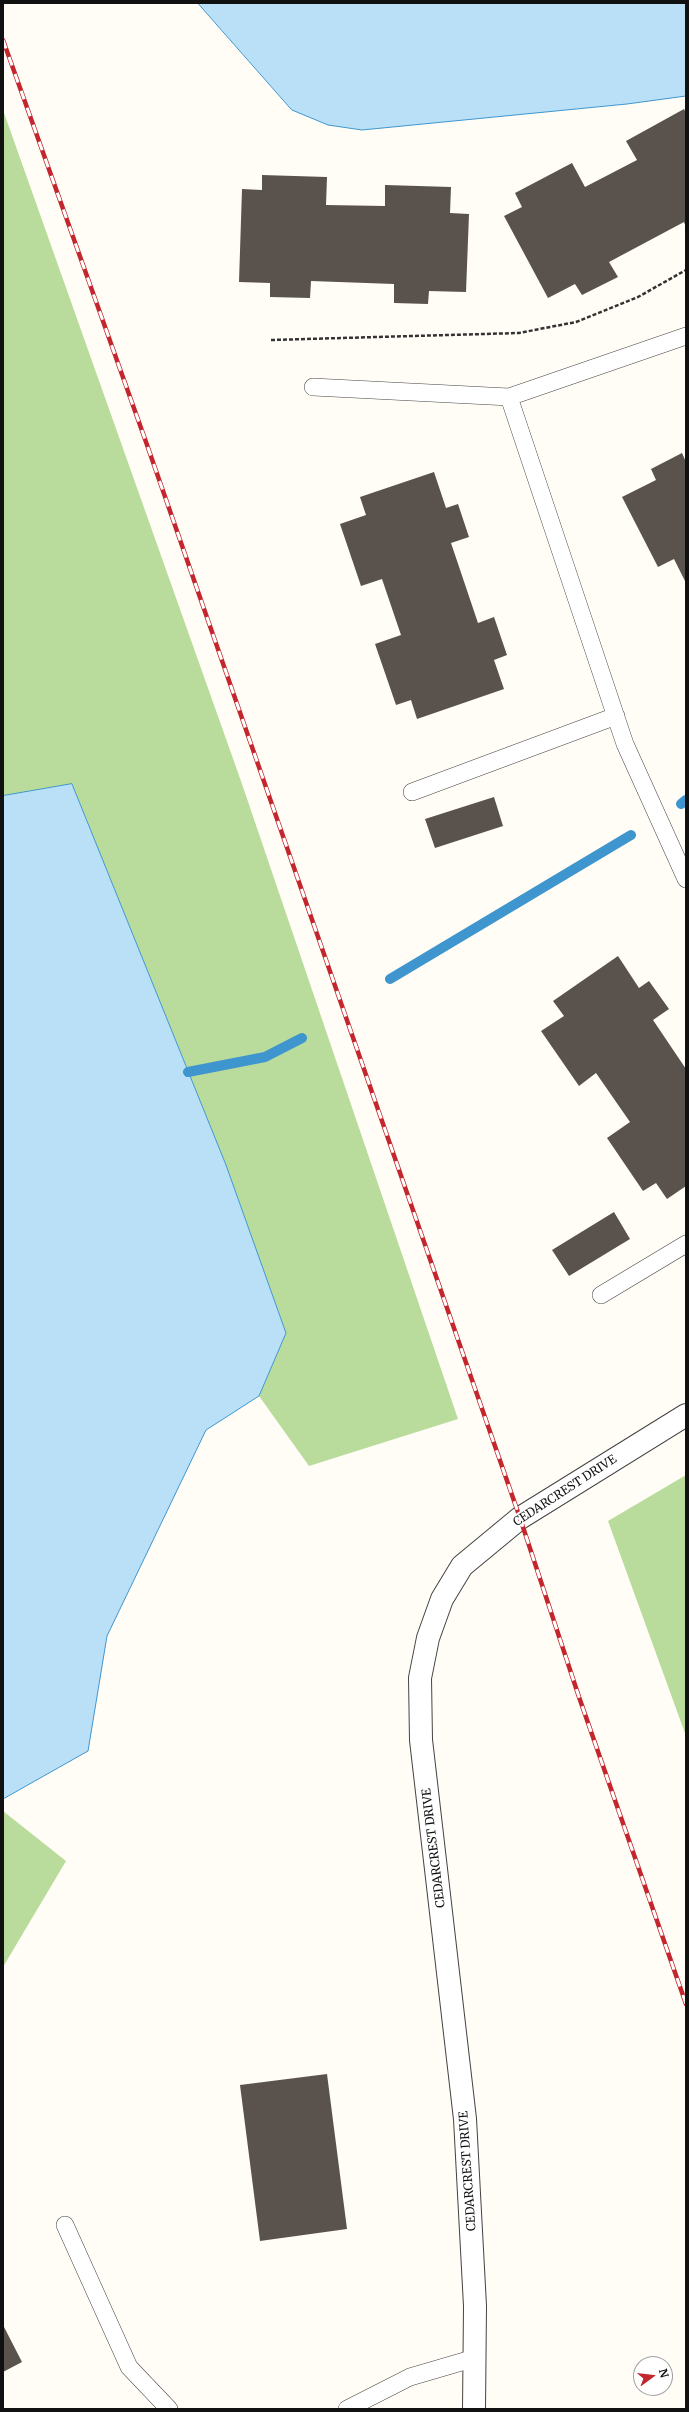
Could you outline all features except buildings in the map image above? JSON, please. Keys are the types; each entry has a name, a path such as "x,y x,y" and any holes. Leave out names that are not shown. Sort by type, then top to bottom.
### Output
{"street":[{"name":"CEDARCREST DRIVE","path":"474,2409 475,2306 465,2119 420,1740 420,1678 428,1638 442,1599 462,1566 520,1518 686,1415"}],"lane":[{"path":"313,387 509,397 686,336"},
{"path":"509,397 625,744 686,879"},
{"path":"412,792 616,716"},
{"path":"600,1295 686,1244"},
{"path":"65,2225 129,2367 169,2409"},
{"path":"347,2409 410,2377 474,2358"}],"path":[{"path":"271,340 518,332 576,322 638,297 686,270"}],"green space":[{"path":"3,110 242,784 458,1419 309,1466 259,1396 286,1333 226,1165 72,784 3,796"},
{"path":"686,1475 686,1736 608,1521"},
{"path":"3,1811 66,1861 3,1967"}],"water":[{"path":"198,3 686,3 686,96 627,104 362,130 328,125 292,110"},
{"path":"72,784 226,1165 286,1333 259,1396 206,1430 107,1636 88,1751 3,1799 3,796"}],"waterway":[{"path":"681,804 686,800"},
{"path":"390,979 631,835"},
{"path":"188,1072 265,1057 302,1038"}],"railway":[{"path":"3,40 146,442 520,1518 579,1697 686,2004"}]}
